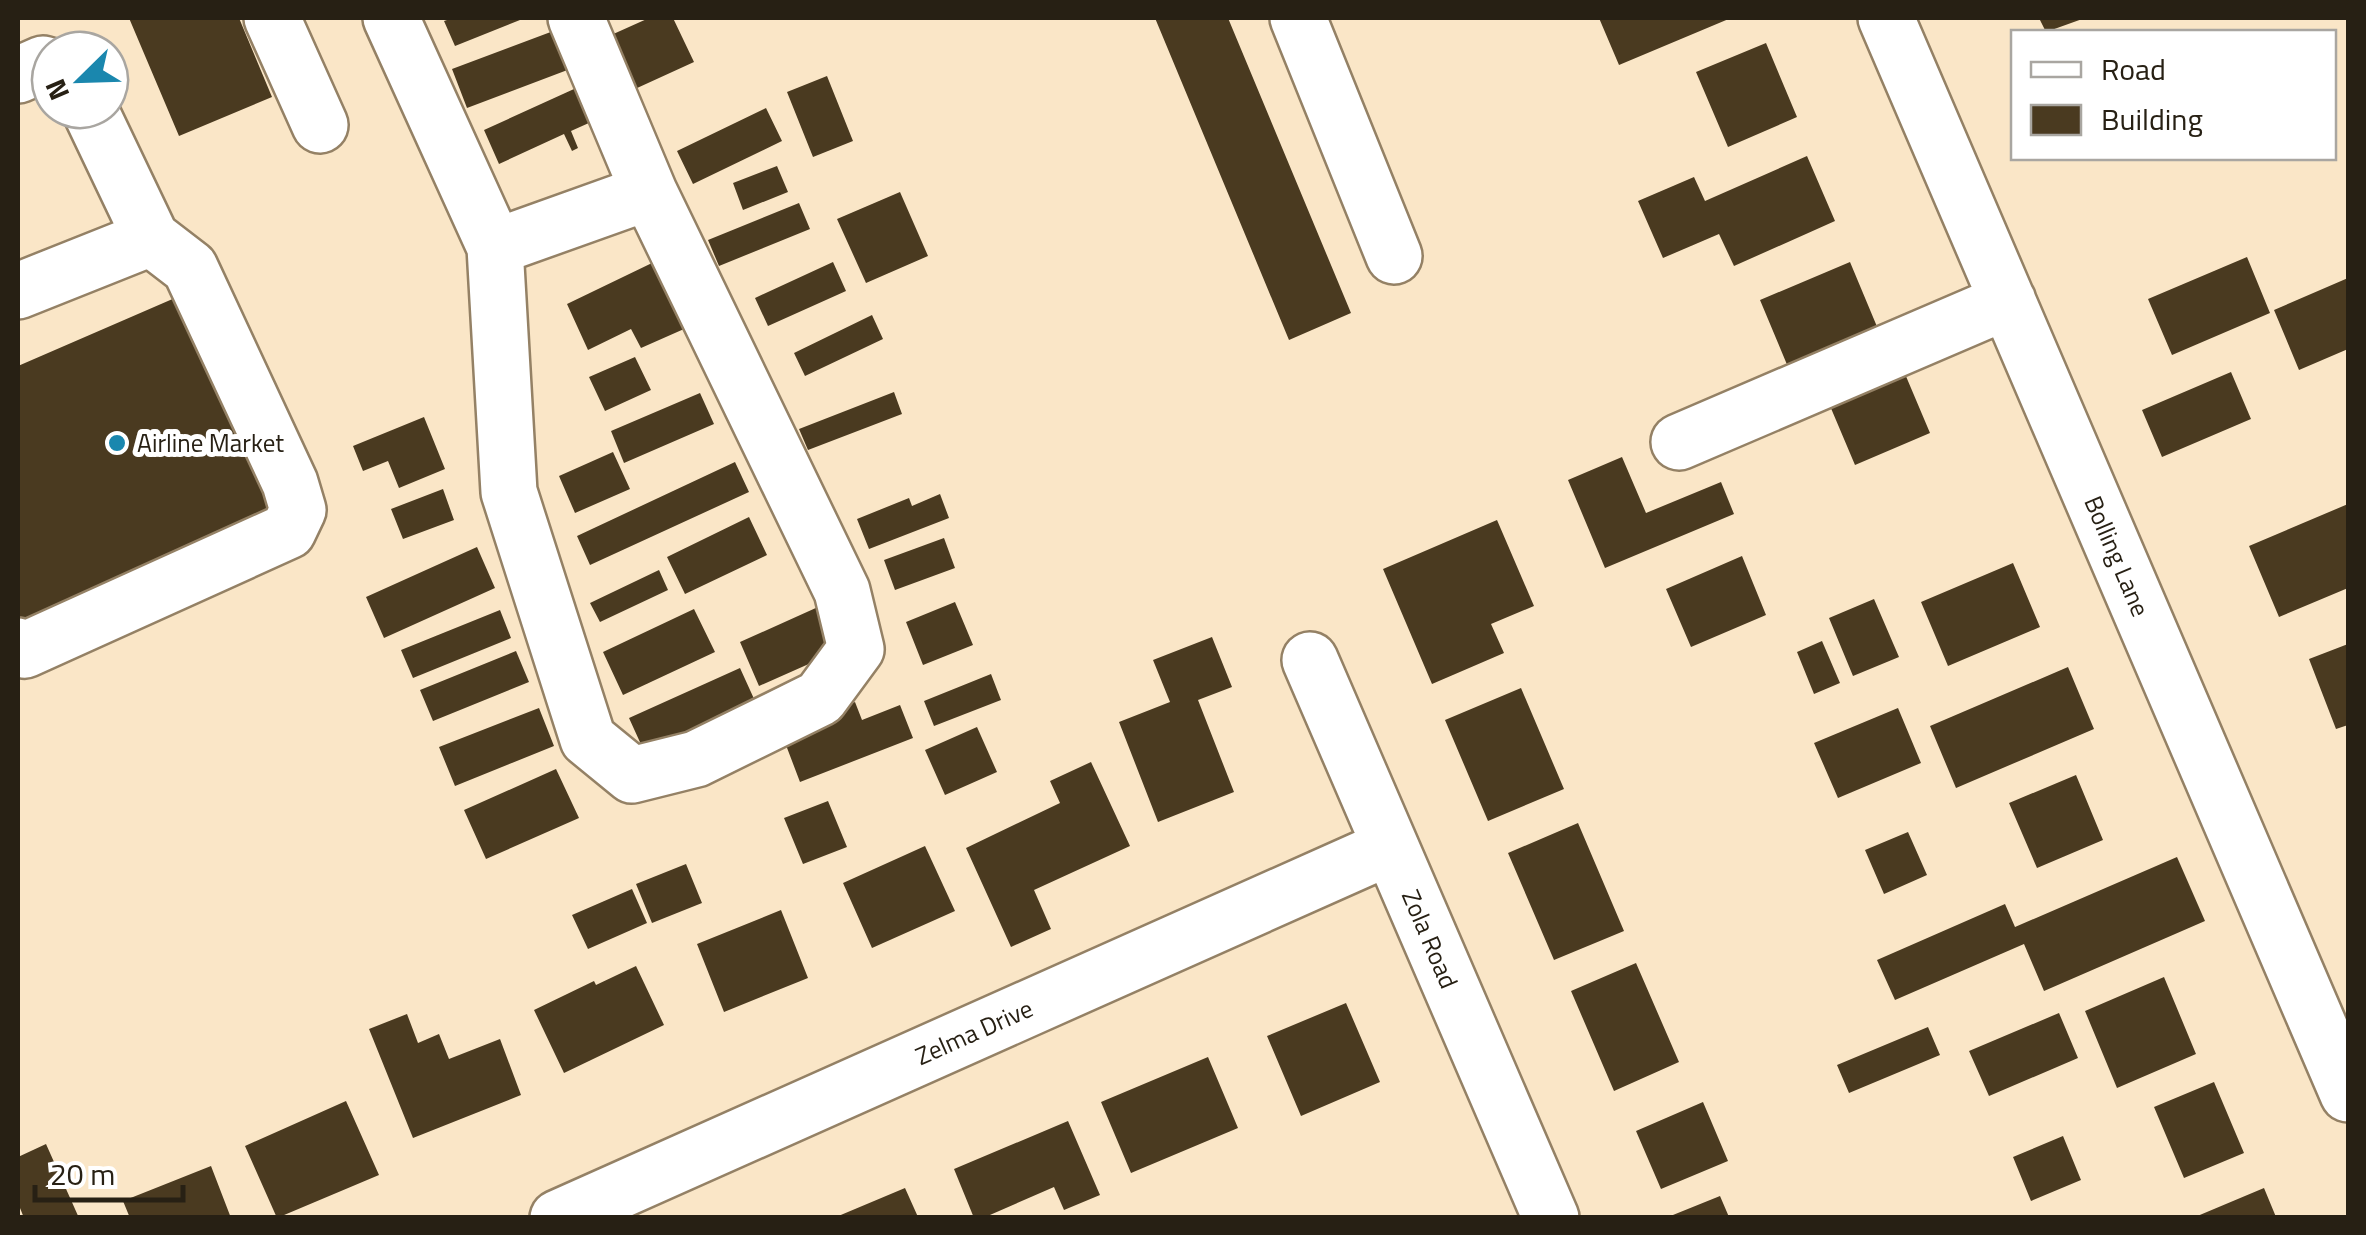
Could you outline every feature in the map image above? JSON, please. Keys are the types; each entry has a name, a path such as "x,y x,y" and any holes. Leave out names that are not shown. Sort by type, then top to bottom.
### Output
{"street":[{"path":"272,18 320,125"},
{"path":"391,18 495,247 509,492 588,739 632,774 696,760 820,698 856,649 842,592 649,192 576,18"},
{"path":"1298,18 1394,256"},
{"name":"Bolling Lane","path":"1886,18 2348,1094"},
{"path":"18,646 25,650 288,531 298,510 290,482 190,268 150,238 99,130"},
{"path":"495,247 649,192"},
{"path":"24,272 150,238"},
{"path":"1679,442 2008,301"},
{"name":"Zola Road","path":"1310,660 1551,1218"},
{"name":"Zelma Drive","path":"558,1218 1390,847"}],"building":[{"path":"129,18 239,18 272,97 179,136"},
{"path":"525,18 455,46 444,21"},
{"path":"649,18 673,18 694,62 624,94 600,40"},
{"path":"1155,18 1228,18 1351,313 1289,340"},
{"path":"1599,18 1731,18 1619,65"},
{"path":"2039,18 2085,18 2052,30 2045,30"},
{"path":"564,27 578,66 467,108 452,69"},
{"path":"1766,43 1797,117 1728,147 1696,72"},
{"path":"827,76 853,141 813,157 787,92"},
{"path":"585,84 600,118 571,131 578,148 572,151 564,134 499,164 484,130"},
{"path":"766,108 782,141 693,184 677,151"},
{"path":"1807,156 1835,221 1734,266 1719,234 1663,258 1638,201 1694,177 1705,201"},
{"path":"777,166 788,192 743,210 733,183"},
{"path":"900,192 928,256 866,283 837,219"},
{"path":"799,203 810,229 719,266 708,240"},
{"path":"2247,257 2270,313 2172,355 2148,299"},
{"path":"833,262 846,291 768,326 755,298"},
{"path":"1850,262 1878,329 1788,367 1760,300"},
{"path":"652,263 684,329 641,348 631,329 588,350 567,304"},
{"path":"2348,278 2348,349 2299,370 2274,310"},
{"path":"191,291 284,507 18,622 18,366"},
{"path":"872,315 883,339 805,376 794,353"},
{"path":"1897,355 1930,433 1855,465 1822,387"},
{"path":"635,357 651,390 605,411 589,377"},
{"path":"2231,372 2251,419 2162,457 2142,410"},
{"path":"894,392 902,414 808,450 799,429"},
{"path":"700,393 714,424 624,463 611,431"},
{"path":"424,417 445,469 399,488 388,461 363,471 353,446"},
{"path":"613,452 630,489 575,513 559,476"},
{"path":"1622,457 1646,513 1721,482 1734,514 1605,568 1568,480"},
{"path":"735,462 749,492 590,565 577,536"},
{"path":"443,489 454,520 403,539 391,509"},
{"path":"940,494 949,518 869,549 857,519 909,498 912,506"},
{"path":"2348,504 2348,588 2279,617 2249,546"},
{"path":"749,517 767,555 685,594 667,557"},
{"path":"1497,520 1534,606 1491,624 1504,653 1432,684 1383,569"},
{"path":"944,538 955,568 895,590 884,560"},
{"path":"477,547 495,588 384,638 366,597"},
{"path":"1742,556 1766,615 1691,647 1666,589"},
{"path":"2013,563 2040,627 1948,666 1921,602"},
{"path":"659,570 668,590 600,622 590,603"},
{"path":"1874,599 1899,657 1853,676 1829,618"},
{"path":"955,602 973,645 923,665 906,622"},
{"path":"818,607 838,651 759,686 740,642"},
{"path":"694,609 715,652 623,695 603,652"},
{"path":"500,610 511,638 413,678 401,650"},
{"path":"1212,637 1232,687 1198,700 1234,792 1158,822 1119,722 1170,702 1153,660"},
{"path":"1822,641 1840,683 1814,694 1797,652"},
{"path":"2348,644 2348,725 2336,729 2309,659"},
{"path":"516,651 529,682 433,721 420,690"},
{"path":"2068,667 2094,729 1956,788 1930,726"},
{"path":"740,668 755,701 644,751 629,718"},
{"path":"991,674 1001,700 934,726 924,701"},
{"path":"1521,688 1564,789 1488,821 1445,720"},
{"path":"855,702 862,720 900,705 913,738 800,782 781,732"},
{"path":"539,708 554,746 455,786 439,747"},
{"path":"1898,708 1921,763 1838,798 1814,743"},
{"path":"977,727 997,772 945,795 925,750"},
{"path":"1091,762 1130,846 1034,890 1051,929 1011,947 966,848 1060,803 1050,781"},
{"path":"556,769 579,818 486,859 464,810"},
{"path":"2076,775 2103,840 2037,868 2009,803"},
{"path":"828,801 847,847 803,864 784,818"},
{"path":"1578,823 1624,931 1554,960 1508,853"},
{"path":"1908,832 1927,875 1884,894 1865,850"},
{"path":"925,846 955,911 872,948 843,883"},
{"path":"2177,857 2205,921 2044,991 2024,944 1895,1000 1877,960 2005,904 2015,927"},
{"path":"686,864 702,903 652,923 636,884"},
{"path":"632,889 647,923 588,949 572,915"},
{"path":"781,910 808,978 724,1012 697,944"},
{"path":"1636,963 1679,1062 1614,1091 1571,991"},
{"path":"636,966 664,1025 564,1073 534,1010"},
{"path":"2164,977 2196,1054 2117,1088 2085,1011"},
{"path":"1346,1003 1380,1082 1301,1116 1267,1036"},
{"path":"2059,1013 2078,1058 1989,1096 1969,1051"},
{"path":"407,1014 418,1043 439,1034 449,1059 500,1039 521,1095 413,1138 369,1029"},
{"path":"1928,1027 1940,1055 1849,1093 1837,1065"},
{"path":"1208,1057 1238,1128 1131,1173 1101,1102"},
{"path":"2214,1082 2244,1153 2184,1178 2154,1107"},
{"path":"346,1101 379,1175 277,1218 245,1146"},
{"path":"1703,1102 1728,1161 1661,1189 1636,1131"},
{"path":"1068,1121 1100,1195 1064,1210 1054,1187 983,1218 974,1218 954,1169"},
{"path":"2063,1136 2081,1180 2031,1201 2013,1157"},
{"path":"46,1144 79,1218 24,1218 18,1203 18,1157"},
{"path":"211,1166 231,1218 130,1218 123,1201"},
{"path":"905,1188 918,1217 836,1217"},
{"path":"2264,1188 2276,1217 2195,1217"},
{"path":"1720,1196 1729,1217 1668,1217"}],"place":[{"name":"Airline Market","path":"117,443"}]}
